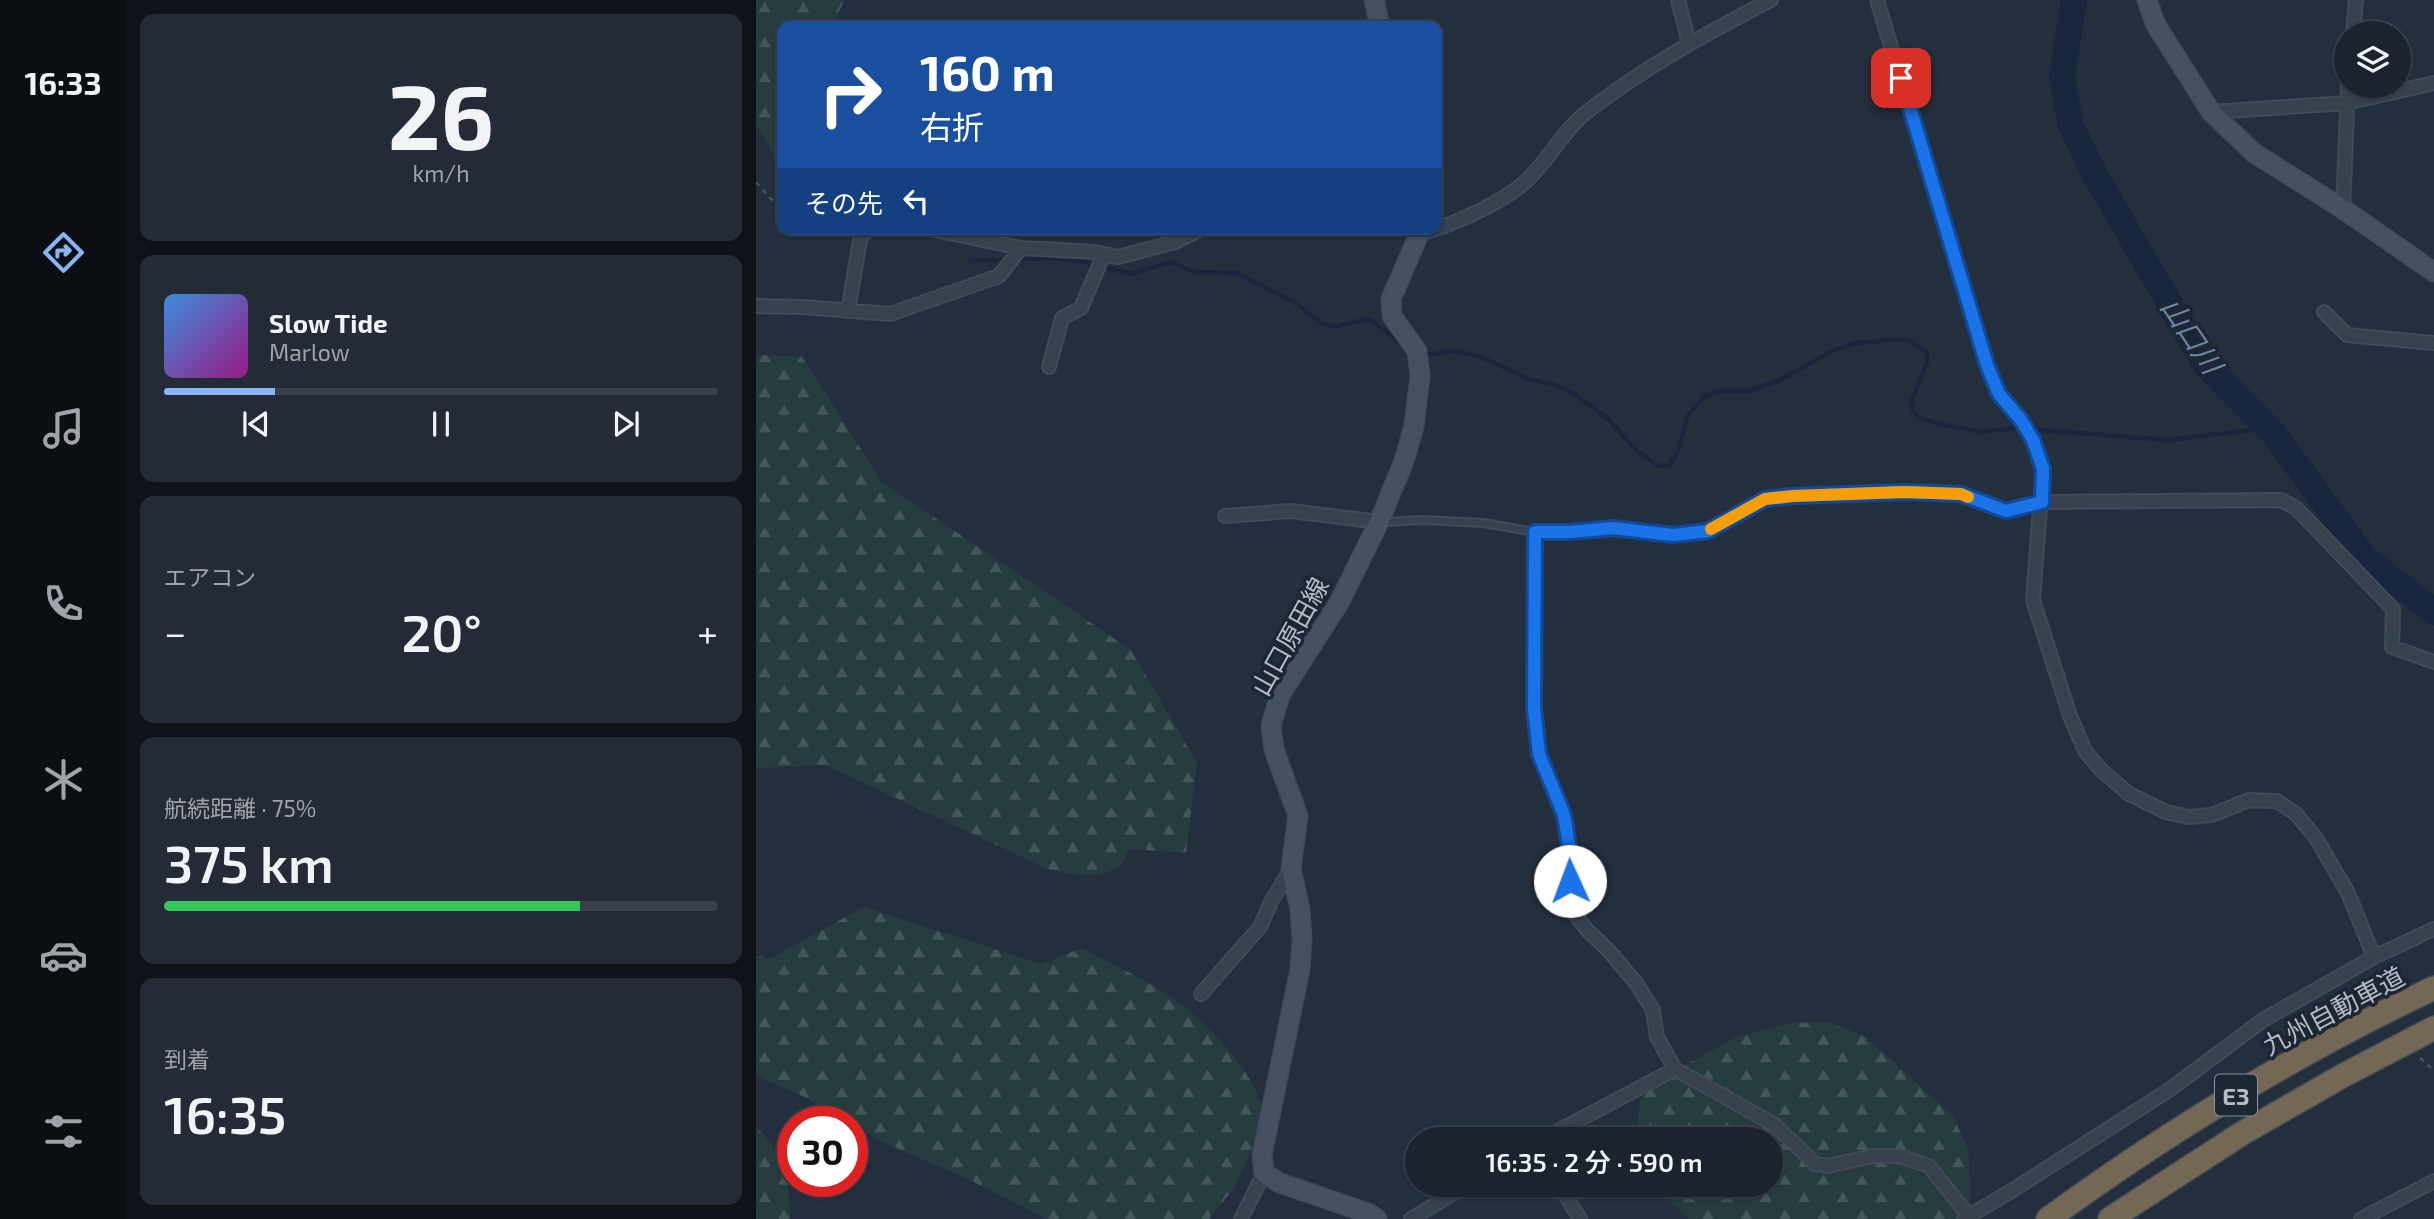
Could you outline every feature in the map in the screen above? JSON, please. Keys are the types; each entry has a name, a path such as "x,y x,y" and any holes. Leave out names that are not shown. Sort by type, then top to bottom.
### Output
{"highway":[{"name":"九州自動車道","path":"2048,1219 2099,1182 2217,1106 2319,1046 2434,988"},
{"name":"E3","path":"2110,1219 2241,1134 2344,1075 2434,1028"}],"main road":[{"path":"1374,0 1380,21"},
{"path":"2147,0 2156,25 2211,112 2254,153 2343,209 2434,272"},
{"name":"山口原田線","path":"1264,1173 1262,1155 1300,969 1302,939 1300,909 1291,869 1298,816 1274,749 1271,726 1280,695 1339,603 1379,522 1405,461 1414,426 1420,376 1418,351 1392,316 1391,299 1418,235"},
{"path":"1264,1173 1280,1182 1368,1213 1377,1219"}],"street":[{"path":"1678,0 1689,43"},
{"path":"1442,226 1503,197 1524,183 1585,112 1689,43 1770,0"},
{"path":"1877,0 1987,365 1999,394 2021,420 2033,440 2043,469 2033,600 2070,716 2085,751 2100,769 2129,794 2166,811 2188,817 2212,815 2249,800 2277,801 2296,814 2316,838 2348,893 2374,957"},
{"path":"2354,21 2356,0"},
{"path":"2211,112 2346,103 2434,83"},
{"path":"2343,209 2347,98"},
{"path":"848,311 863,235"},
{"path":"959,235 1021,248 1118,257 1175,242 1189,235"},
{"path":"756,306 890,314 999,276 1021,248"},
{"path":"1049,367 1062,318 1081,307 1104,254"},
{"path":"2324,312 2347,335 2434,343"},
{"path":"2042,502 2281,500 2296,508 2393,608 2392,647 2434,662"},
{"path":"1226,516 1292,511 1379,522"},
{"path":"1535,532 1534,708 1539,754 1566,825 1571,858 1569,906 1636,984 1653,1010 1657,1037 1675,1069 1775,1125 1815,1164 1828,1166 1873,1156 1899,1156 1929,1166 1966,1218 2169,1090 2263,1020 2374,957 2434,929"},
{"path":"1201,994 1260,927 1272,900 1291,869"},
{"path":"1566,1127 1675,1069"},
{"path":"1241,1219 1264,1173"},
{"path":"2361,1219 2434,1181"},
{"path":"2420,1189 2434,1197"},
{"path":"1411,1219 1447,1197"},
{"path":"1566,1197 1580,1219"}],"lane":[{"path":"1379,522 1422,520 1483,523 1535,532 1613,528 1673,535 1708,531 1765,499 1793,496 1904,492 1961,494 2006,511 2042,502"}],"path":[{"path":"756,182 771,199 777,202"},
{"path":"2374,957 2389,988"},
{"path":"2420,1058 2430,1067 2434,1067"}],"green space":[{"path":"756,0 845,0 834,21 777,21 777,159 756,125"},
{"path":"756,355 802,357 882,482 1131,650 1197,763 1186,853 1129,849 1121,863 1113,870 1095,875 1066,873 1048,869 825,765 756,768"},
{"path":"864,907 1041,964 1082,948 1158,988 1198,1018 1243,1069 1262,1105 1265,1122 1234,1188 1209,1219 1047,1219 966,1178 868,1134 868,1106 820,1106 756,1076 756,955 769,959"},
{"path":"1828,1022 1866,1037 1953,1116 1968,1149 1971,1196 1968,1219 1689,1219 1666,1197 1783,1197 1783,1127 1639,1127 1638,1120 1640,1099 1651,1084 1737,1037 1791,1023"},
{"path":"756,1126 777,1150 777,1197 789,1197 790,1219 756,1219"}],"waterway":[{"name":"山口川","path":"2074,0 2062,77 2071,126 2096,177 2205,364 2274,434 2364,557 2434,612"},
{"path":"1015,259 1082,261 1131,274 1171,262 1194,272 1237,273 1294,302 1322,324 1337,326 1369,319 1404,345"},
{"path":"969,261 1007,260"},
{"path":"1421,353 1427,355 1454,351 1479,356 1529,379 1555,385 1575,394 1608,419 1637,451 1659,466 1669,465 1678,451 1688,415 1706,395 1721,391 1749,391 1778,381 1834,350 1857,343 1897,339 1910,341 1927,352 1927,363 1911,402 1914,412 1920,418 1940,424 1981,432 2013,428 2169,440 2268,428"}],"slow traffic":[{"path":"1711,529 1765,499 1904,492 1961,494 1968,497"}],"route":[{"path":"1570,881 1571,858 1564,815 1539,754 1534,708 1535,532 1613,528 1673,535 1708,531 1765,499 1793,496 1904,492 1961,494 2006,511 2042,502 2043,469 2033,440 2021,420 1999,394 1987,365 1901,78"}]}
